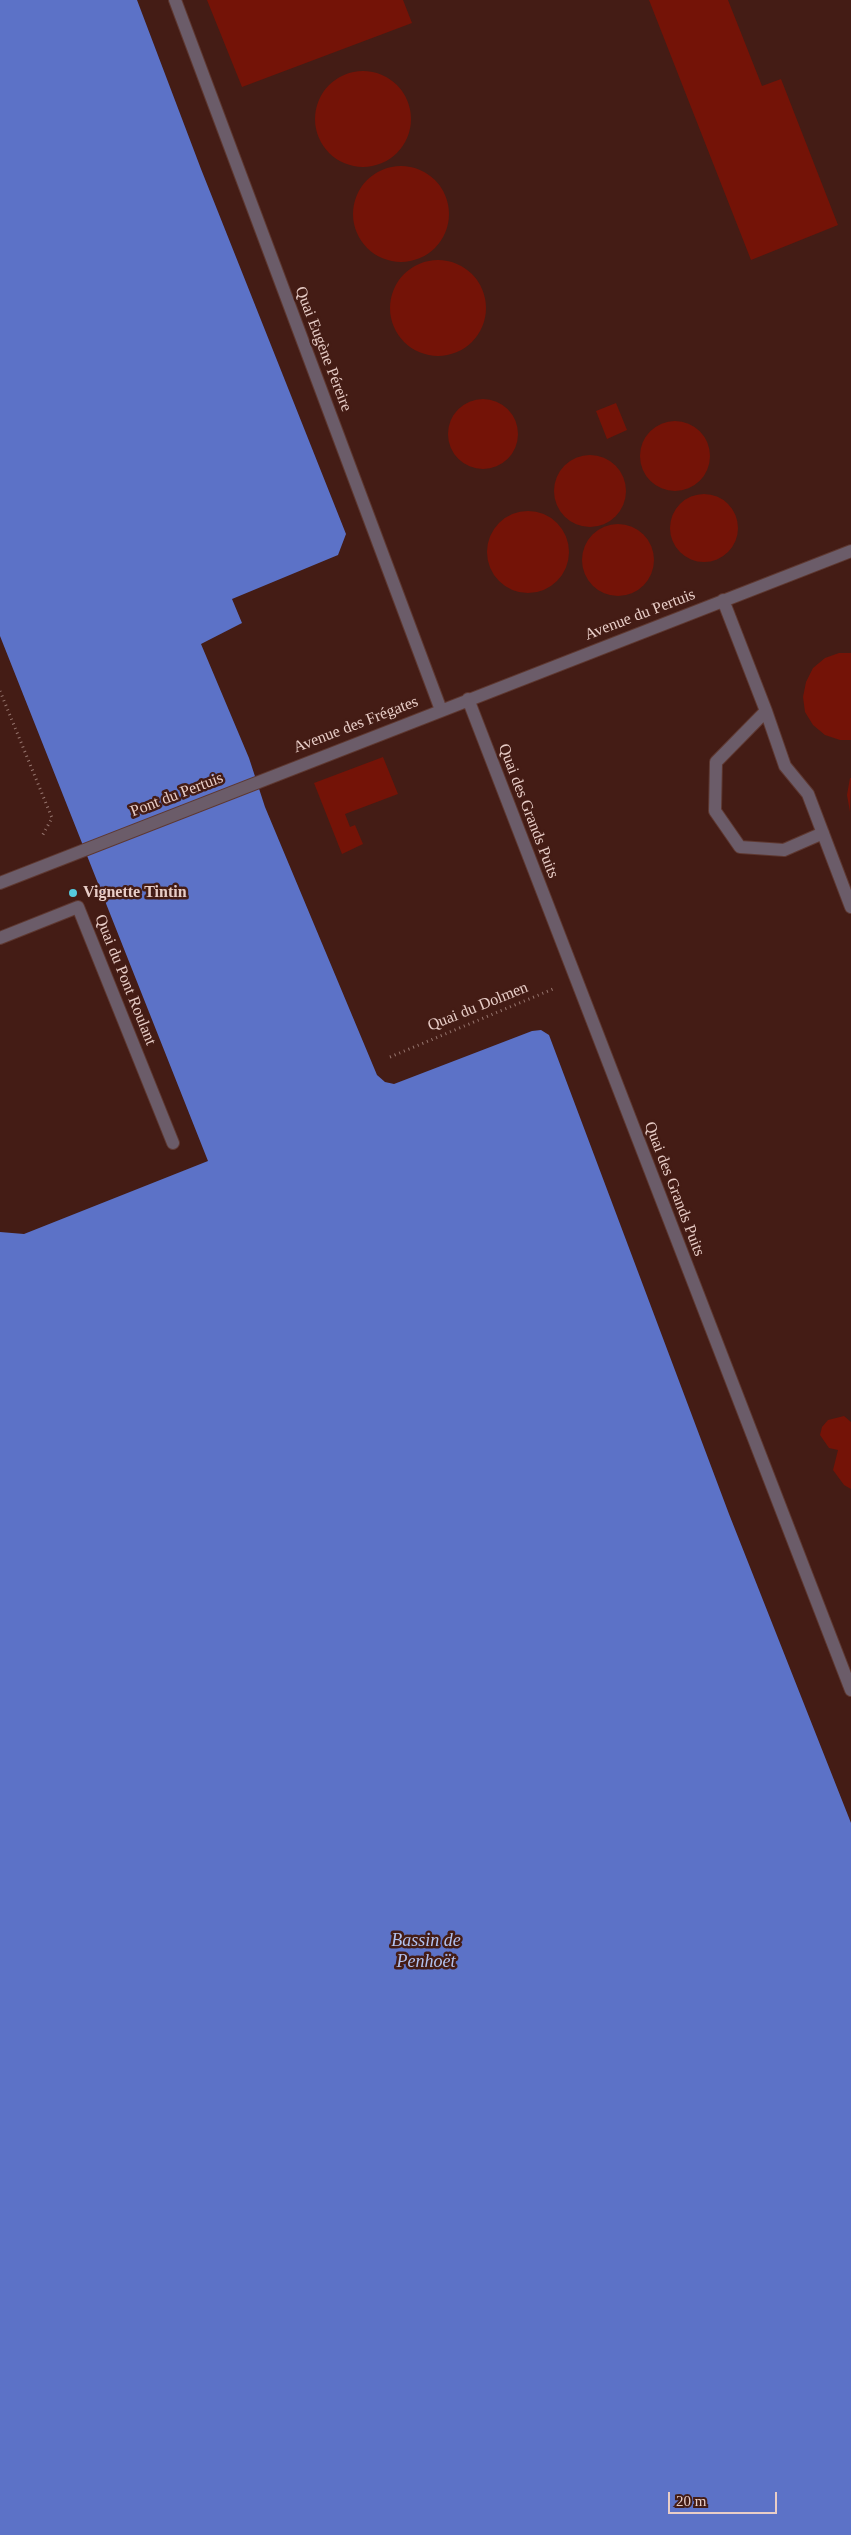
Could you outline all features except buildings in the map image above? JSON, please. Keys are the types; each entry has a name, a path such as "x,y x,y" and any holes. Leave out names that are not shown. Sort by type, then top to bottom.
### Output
{"street":[{"name":"Quai Eugène Péreire","path":"175,0 441,710"},
{"name":"Avenue du Pertuis","path":"441,710 851,550"},
{"path":"723,600 766,710 784,766 808,794 851,907"},
{"name":"Quai des Grands Puits","path":"468,699 851,1690"},
{"name":"Avenue des Frégates","path":"282,771 441,710"},
{"path":"766,710 716,762 715,811 740,847 784,850 823,833"},
{"name":"Pont du Pertuis","path":"22,874 282,771"},
{"path":"0,882 22,874"},
{"name":"Quai du Pont Roulant","path":"0,938 78,907 173,1143"}],"path":[{"path":"0,691 52,818 22,874"},
{"name":"Quai du Dolmen","path":"390,1057 576,980"}],"water":[{"name":"Bassin de Penhoët","path":"0,0 137,0 201,169 346,534 338,555 232,599 242,623 201,644 249,758 265,807 377,1075 385,1082 394,1084 532,1031 541,1030 549,1035 729,1514 851,1823 851,2535 0,2535 0,1232 24,1234 208,1161 0,636"}],"place":[{"name":"Vignette Tintin","path":"73,893"}]}
